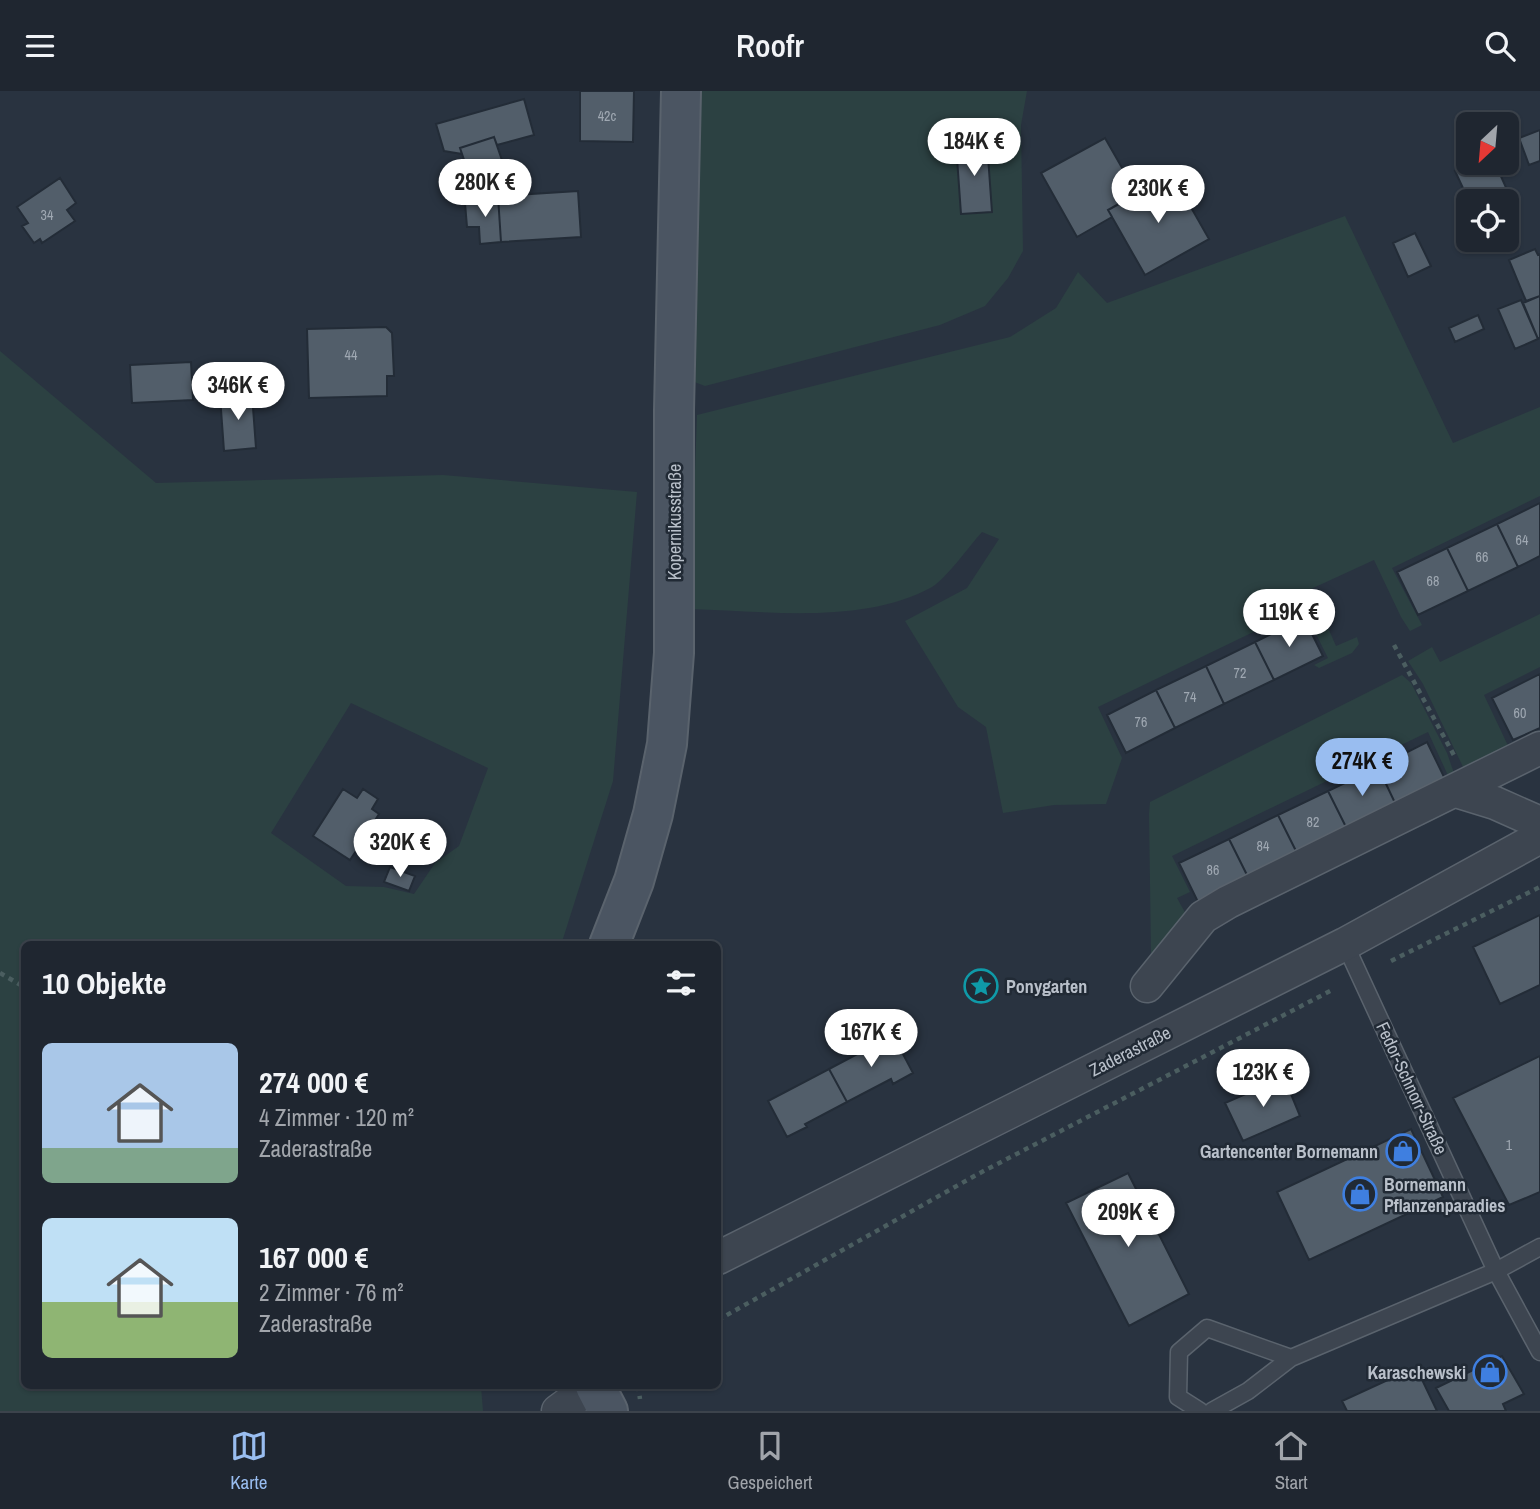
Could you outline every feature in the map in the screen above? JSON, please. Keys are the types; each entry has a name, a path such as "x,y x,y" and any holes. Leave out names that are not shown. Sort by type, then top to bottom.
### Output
{"street":[{"name":"Kopernikusstraße","path":"610,941 638,867 653,814 667,744 674,653 674,410 681,91"},
{"path":"1146,986 1203,917 1228,902 1540,748"},
{"path":"1456,791 1495,803 1540,824"},
{"name":"Zaderastraße","path":"721,1256 1345,944 1540,837"},
{"path":"558,1411 590,1389"},
{"path":"596,1389 608,1411"}],"lane":[{"name":"Fedor-Schnorr-Straße","path":"1345,944 1496,1271 1540,1352"},
{"path":"1212,1411 1248,1391 1292,1357 1496,1271 1540,1247"},
{"path":"1199,1411 1178,1397 1179,1352 1207,1328 1292,1357"}],"path":[{"path":"1394,645 1440,726"},
{"path":"1391,961 1540,887"},
{"path":"0,973 21,985"},
{"path":"721,1318 978,1174 1334,989"}],"green space":[{"path":"694,91 1027,91 1021,125 1023,251 1008,278 985,306 940,325 705,386 689,380"},
{"path":"1345,216 1453,443 1540,407 1540,496 1392,568 1422,625 1410,631 1374,560 1311,589 1336,646 1357,637 1359,644 1352,653 1319,668 1314,665 1328,658 1303,608 1098,707 1122,758 1106,804 1054,805 1003,813 986,727 958,707 905,621 967,588 999,539 982,532 938,583 905,599 876,607 814,613 690,609 697,415 1010,337 1056,308 1078,272 1107,303"},
{"path":"0,351 156,483 443,475 637,492 613,781 562,941 21,941 21,1389 481,1389 483,1411 0,1411","holes":["351,703 488,768 459,846 435,863 414,894 384,887 346,886 271,833"]},
{"path":"1540,614 1540,667 1484,695 1511,752 1465,771 1423,684 1408,661 1432,647 1440,662"},
{"path":"1402,675 1411,683 1447,753 1455,776 1451,782 1428,732 1172,856 1190,892 1177,898 1187,916 1154,958 1151,953 1150,802"}],"building":[{"path":"580,91 634,91 633,142 580,141"},
{"path":"524,99 534,135 497,145 494,137 460,148 462,154 444,151 436,124"},
{"path":"1540,130 1540,161 1529,165 1519,138"},
{"path":"494,137 514,195 477,198 460,148"},
{"path":"1105,138 1137,194 1108,210 1112,217 1077,237 1041,173"},
{"path":"987,142 992,212 961,214 956,144"},
{"path":"1172,174 1209,239 1145,275 1108,210"},
{"path":"1457,175 1500,175 1507,189 1463,189"},
{"path":"60,178 76,203 67,210 75,221 42,243 40,239 34,243 22,226 28,223 17,207"},
{"path":"578,191 581,237 501,242 498,196"},
{"path":"498,196 501,242 480,244 479,227 467,227 465,203 477,202 477,198"},
{"path":"1415,233 1431,266 1408,277 1393,243"},
{"path":"1535,249 1538,255 1540,254 1540,296 1526,301 1509,260"},
{"path":"1540,296 1540,338 1538,339 1523,303"},
{"path":"1521,300 1538,339 1515,349 1498,309"},
{"path":"1478,315 1484,329 1455,342 1449,328"},
{"path":"386,327 392,333 394,376 387,376 387,396 309,398 307,329"},
{"path":"191,362 193,400 132,403 130,365"},
{"path":"252,394 256,448 224,451 220,396"},
{"path":"1540,503 1540,556 1518,567 1497,524"},
{"path":"1497,524 1518,567 1468,591 1447,548"},
{"path":"1447,548 1468,591 1418,615 1397,572"},
{"path":"1304,618 1323,656 1274,680 1255,642"},
{"path":"1255,642 1274,680 1224,704 1206,666"},
{"path":"1206,666 1224,704 1175,728 1156,690"},
{"path":"1540,674 1540,728 1513,740 1492,698"},
{"path":"1156,690 1175,728 1126,753 1107,715"},
{"path":"1427,742 1446,781 1396,805 1378,767"},
{"path":"1378,767 1396,805 1347,829 1328,791"},
{"path":"343,789 357,798 363,789 378,799 372,809 379,814 372,825 376,827 350,860 313,836"},
{"path":"1328,791 1347,829 1297,853 1278,815"},
{"path":"1278,815 1297,853 1248,877 1229,839"},
{"path":"1229,839 1248,877 1198,902 1179,863"},
{"path":"390,867 415,876 409,891 384,882"},
{"path":"1540,915 1540,985 1500,1004 1473,947"},
{"path":"893,1035 913,1073 893,1084 891,1079 847,1102 829,1069"},
{"path":"1540,1056 1540,1192 1509,1205 1453,1098"},
{"path":"829,1069 847,1102 805,1124 807,1127 787,1137 768,1101"},
{"path":"1284,1077 1300,1116 1243,1141 1225,1103"},
{"name":"Bornemann Pflanzenparadies","path":"1411,1129 1443,1197 1309,1260 1277,1192"},
{"path":"1128,1173 1189,1294 1129,1326 1066,1203"},
{"name":"Karaschewski","path":"1502,1356 1524,1394 1503,1404 1506,1411 1449,1411 1436,1388"},
{"path":"1416,1367 1437,1411 1347,1411 1342,1401"}],"place":[{"name":"Ponygarten","path":"981,986"},
{"name":"Gartencenter Bornemann","path":"1403,1151"},
{"name":"Bornemann Pflanzenparadies","path":"1360,1194"},
{"name":"Karaschewski","path":"1490,1372"}]}
